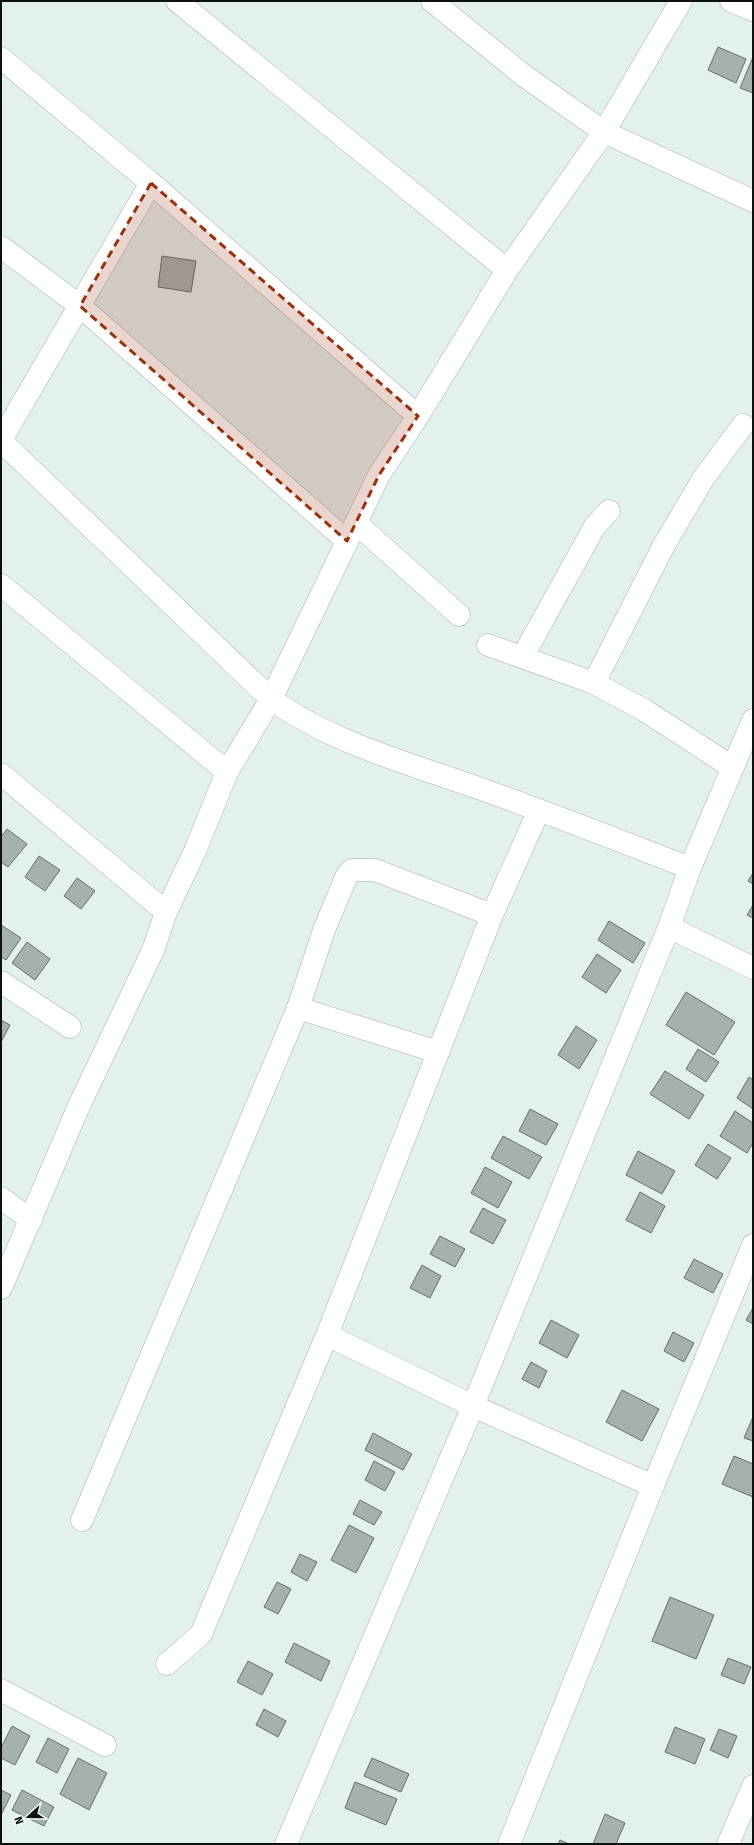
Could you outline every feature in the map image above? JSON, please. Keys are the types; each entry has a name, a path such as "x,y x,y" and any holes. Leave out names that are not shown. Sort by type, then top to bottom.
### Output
{"street":[{"path":"177,1 507,270"},
{"path":"432,1 523,75 604,132 753,201"},
{"path":"1,1288 78,1108 154,948 166,912 195,851 227,772 271,699 379,475 418,416 507,270 604,132 681,1"},
{"path":"731,1 753,10"},
{"path":"1,58 151,183 418,416"},
{"path":"151,183 1,441 271,699 293,714 349,742 539,810 690,868"},
{"path":"1,247 80,306 352,532 459,616"},
{"path":"594,682 663,547 703,479 743,425"},
{"path":"523,656 595,526 609,512"},
{"path":"1,585 227,772"},
{"path":"488,645 594,682 644,710 732,767"},
{"path":"286,1844 473,1406 669,927 690,868 753,720"},
{"path":"1,774 166,912"},
{"path":"167,1664 201,1634 327,1335 492,915 539,810"},
{"path":"82,1520 298,1008 324,930 346,875 352,870 375,870 492,915"},
{"path":"669,927 753,968"},
{"path":"1,982 70,1027"},
{"path":"298,1008 438,1052"},
{"path":"1,1198 31,1220"},
{"path":"509,1844 653,1486 753,1245"},
{"path":"327,1335 473,1406 653,1486"},
{"path":"1,1690 105,1744"},
{"path":"728,1844 753,1786"}],"highlighted area":[{"path":"151,183 418,416 379,475 347,541 80,306"}],"building":[{"path":"718,47 746,59 736,83 708,70"},
{"path":"753,57 753,93 740,88"},
{"path":"162,256 196,261 191,292 158,287"},
{"path":"7,829 27,844 8,867 1,862 1,837"},
{"path":"39,856 60,870 45,891 25,877"},
{"path":"753,873 753,884 748,881"},
{"path":"77,878 95,891 81,909 64,896"},
{"path":"753,905 753,918 747,915"},
{"path":"609,921 645,943 633,963 598,940"},
{"path":"1,925 21,938 6,960 1,957"},
{"path":"27,942 50,959 35,980 12,963"},
{"path":"597,954 621,970 606,993 582,977"},
{"path":"686,992 735,1022 714,1055 666,1025"},
{"path":"1,1020 10,1025 1,1042"},
{"path":"576,1026 597,1040 579,1069 558,1055"},
{"path":"698,1049 719,1062 706,1082 686,1069"},
{"path":"665,1071 704,1095 689,1119 650,1094"},
{"path":"749,1077 753,1080 753,1109 737,1098"},
{"path":"530,1109 558,1124 546,1145 519,1131"},
{"path":"735,1111 753,1123 753,1143 747,1153 720,1136"},
{"path":"503,1136 542,1157 529,1179 491,1158"},
{"path":"708,1144 731,1158 717,1179 695,1165"},
{"path":"638,1151 675,1171 662,1194 626,1175"},
{"path":"485,1167 512,1182 498,1208 471,1193"},
{"path":"640,1192 665,1206 651,1233 626,1220"},
{"path":"483,1208 506,1220 493,1244 470,1232"},
{"path":"440,1236 465,1249 455,1267 430,1254"},
{"path":"694,1259 723,1274 713,1293 684,1278"},
{"path":"422,1265 441,1276 430,1298 410,1288"},
{"path":"753,1308 753,1324 746,1320"},
{"path":"551,1320 579,1335 567,1358 539,1343"},
{"path":"673,1332 694,1343 684,1362 664,1351"},
{"path":"531,1362 547,1371 539,1388 522,1379"},
{"path":"622,1390 659,1409 642,1441 606,1422"},
{"path":"753,1417 753,1441 744,1438"},
{"path":"373,1433 412,1454 403,1470 365,1450"},
{"path":"734,1456 753,1464 753,1497 722,1484"},
{"path":"374,1461 395,1472 385,1491 365,1480"},
{"path":"360,1500 382,1512 374,1525 353,1514"},
{"path":"349,1525 374,1538 356,1573 331,1560"},
{"path":"300,1554 317,1562 307,1581 291,1572"},
{"path":"277,1582 291,1589 278,1614 264,1607"},
{"path":"670,1597 714,1615 696,1659 652,1641"},
{"path":"294,1643 330,1661 321,1681 285,1662"},
{"path":"728,1658 751,1667 744,1684 721,1675"},
{"path":"248,1661 273,1674 262,1695 237,1682"},
{"path":"264,1709 286,1721 278,1737 256,1725"},
{"path":"12,1726 30,1736 15,1765 1,1758 1,1748"},
{"path":"675,1727 705,1739 695,1764 665,1752"},
{"path":"719,1729 737,1736 728,1758 710,1750"},
{"path":"48,1738 69,1749 57,1773 36,1762"},
{"path":"78,1758 107,1773 89,1810 60,1794"},
{"path":"372,1758 409,1774 401,1792 364,1776"},
{"path":"355,1782 397,1799 386,1825 345,1808"},
{"path":"1,1790 11,1795 1,1815"},
{"path":"22,1790 54,1807 44,1826 12,1810"},
{"path":"605,1814 625,1823 616,1844 593,1844"},
{"path":"560,1840 569,1844 558,1844"}]}
